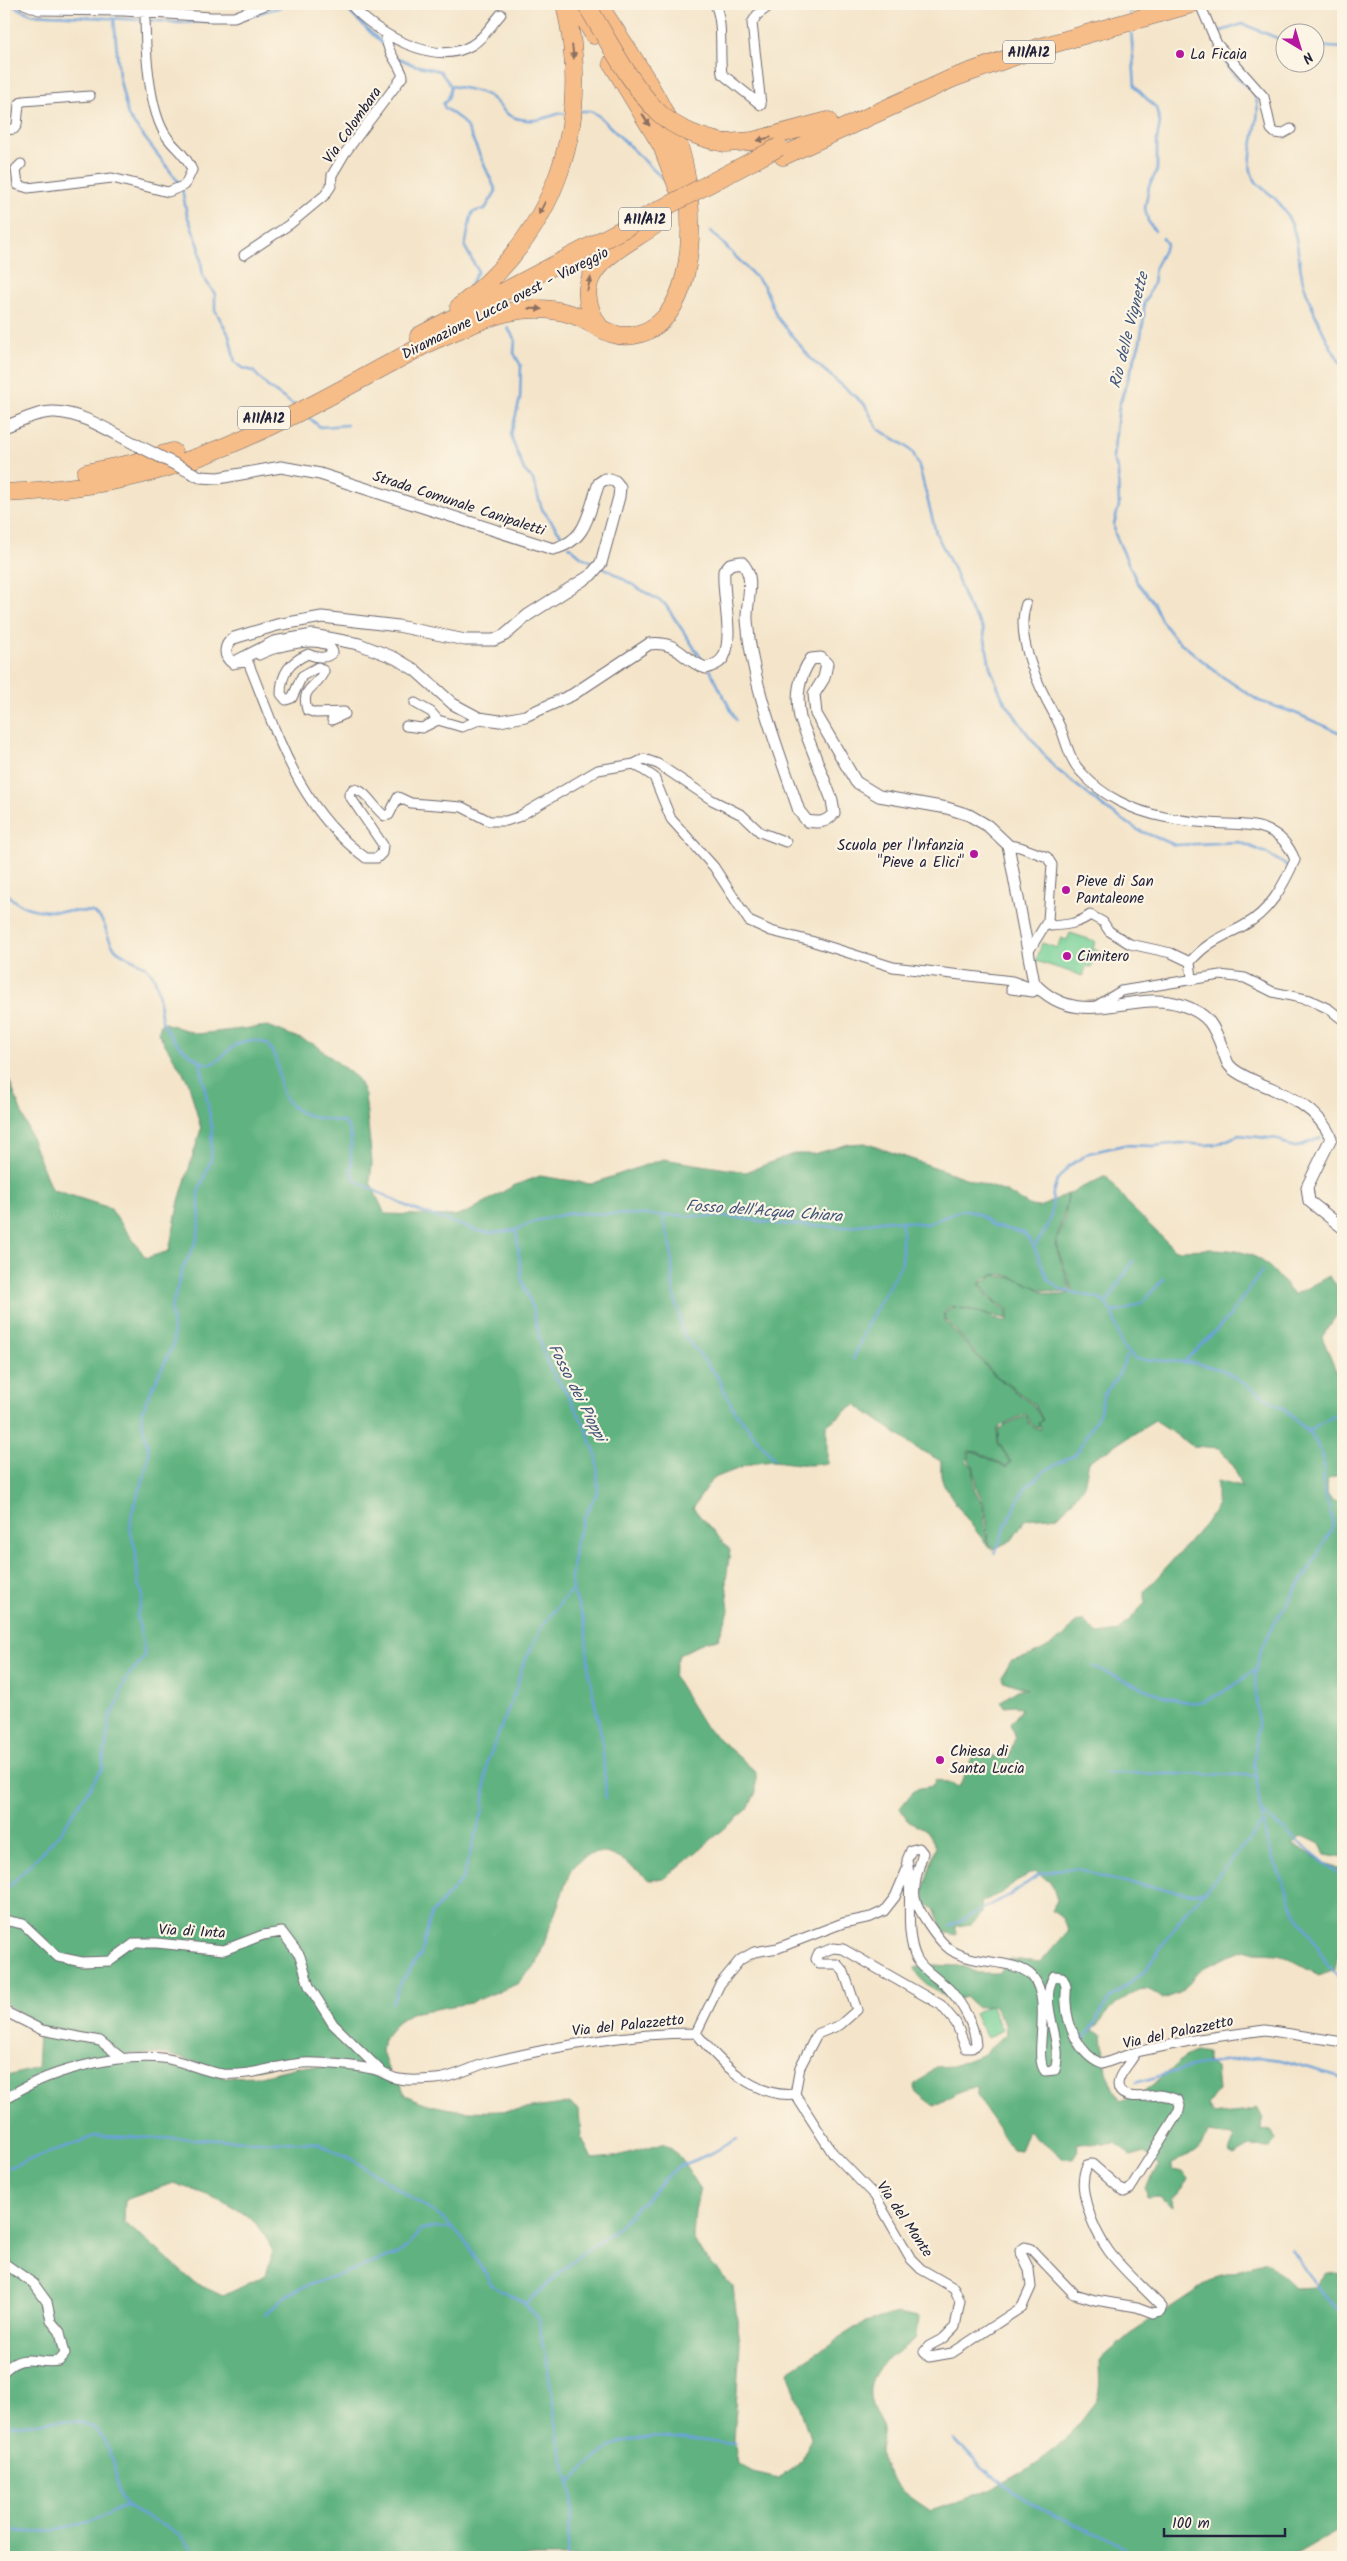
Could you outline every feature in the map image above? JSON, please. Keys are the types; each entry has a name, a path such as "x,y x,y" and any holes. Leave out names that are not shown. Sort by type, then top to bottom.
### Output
{"highway":[{"path":"420,341 486,284 522,242 538,217 555,184 567,150 573,121 575,68 565,4"},
{"path":"576,4 662,146 676,179 688,237"},
{"path":"586,4 639,88 660,114 704,139 725,143 753,141 828,121"},
{"path":"420,341 502,313 528,308 573,315 618,336 635,335 654,326 664,318 674,304 681,288 688,261 690,219 687,180 677,142 654,94 598,4"},
{"name":"Diramazione Lucca ovest - Viareggio","path":"4,493 83,480 134,463 200,449 272,425 330,389 420,341 781,152 951,68 1147,4"},
{"name":"Diramazione Lucca ovest - Viareggio","path":"513,293 656,225 781,152 828,121 868,110 1038,48 1197,7"},
{"path":"601,329 588,306 587,292 592,275 607,256 656,225"},
{"name":"Diramazione Lucca ovest - Viareggio","path":"4,482 83,480"}],"street":[{"path":"24,4 39,10 145,17 234,17 268,4"},
{"path":"350,4 371,25 386,35 398,41 435,52 471,46 479,40 501,14"},
{"path":"715,4 720,15 719,50 722,74 761,105 752,23 757,15 772,4"},
{"path":"1197,7 1217,44 1264,97 1271,129 1275,133 1282,134 1291,129"},
{"path":"21,164 16,169 15,177 18,185 28,188 112,178 168,192 182,187 192,170 186,156 166,136 157,114 144,45 145,17"},
{"name":"Via Colombara","path":"244,255 290,224 325,195 331,186 332,175 345,153 403,76 400,65 389,51 386,35"},
{"path":"4,130 14,129 17,125 19,104 23,101 90,96"},
{"name":"Strada Comunale Canipaletti","path":"4,427 39,414 55,412 78,417 200,476 218,478 281,467 320,474 553,550 568,544 584,527 599,483 606,479 615,481 620,488 598,566 591,575 528,615 505,635 494,640 465,640 398,626 322,617 276,625 234,638 228,642 226,652 230,661 243,662"},
{"path":"243,662 274,642 313,635 359,644 395,658 415,670 453,704 484,718 500,721 525,716 572,695 649,644 662,642 674,646 709,667 718,663 724,656 728,639 724,571 730,564 741,562 747,568 750,581 747,619 758,688 799,810 807,821 819,823 828,820 834,813 832,800 800,718 798,705 798,685 803,670 811,659 821,658 827,664 824,678 814,694 816,714 856,782 879,796 947,808 969,815 988,826 1008,844 1020,846 1047,857 1052,865 1048,920 1028,951"},
{"path":"1026,604 1025,639 1030,664 1060,727 1072,760 1082,774 1123,805 1164,817 1210,823 1254,825 1276,834 1290,848 1295,860 1283,888 1274,901 1244,925 1203,946 1190,962 1192,978"},
{"path":"243,662 274,649 298,643 326,643 334,652 330,656 316,658 308,654 290,665 283,676 281,694 286,700 292,698 302,676 318,667 324,671 322,676 307,691 304,700 307,710 316,713 344,712 345,714 332,720"},
{"path":"243,662 286,759 304,792 337,833 366,858 377,858 382,853 382,845 350,794 353,789 362,792 378,812 385,816 389,815 398,797 411,803 462,807 489,821 506,821 518,817 598,770 634,764 644,759 658,764 712,800 742,815 760,832 786,842"},
{"path":"415,704 431,712 438,720 462,727 484,718"},
{"path":"406,726 422,728 438,720"},
{"path":"634,764 654,777 671,819 714,867 749,921 771,931 811,941 893,968 1012,981 1043,992 1065,1003 1092,1009 1158,1001 1181,1005 1199,1012 1213,1024 1229,1065 1246,1078 1293,1096 1327,1129 1331,1138 1307,1187 1309,1201 1343,1228"},
{"path":"1008,844 1034,983 1043,992"},
{"path":"1048,920 1051,926 1068,925 1081,922 1090,915 1103,922 1109,931 1130,944 1164,951 1190,962"},
{"path":"1092,1009 1121,991 1220,974 1245,978 1273,992 1310,1000 1329,1009 1343,1021"},
{"path":"1011,989 1043,992"},
{"name":"Via del Palazzetto","path":"908,1867 907,1856 911,1850 919,1848 923,1853 917,1875 916,1899 925,1919 946,1946 971,1958 1008,1965 1031,1974 1040,1989 1043,2027 1041,2061 1045,2071 1055,2070 1059,2051 1052,2030 1050,2012 1049,1985 1054,1976 1062,1977 1068,1987 1066,2002 1068,2016 1082,2050 1102,2064 1136,2052 1199,2039 1266,2030 1343,2042"},
{"path":"696,2033 720,1984 740,1960 754,1952 778,1948 843,1923 871,1918 884,1911 895,1897 908,1867"},
{"path":"795,2094 800,2067 817,2034 840,2025 857,2010 844,1972 837,1964 820,1964 816,1959 818,1954 825,1950 844,1949 941,2005 956,2023 966,2048 972,2048 976,2045 975,2035 970,2022 960,2004 950,1990 917,1959 912,1936 908,1867"},
{"name":"Via di Inta","path":"4,1920 23,1924 58,1957 82,1962 110,1961 135,1943 157,1943 224,1950 263,1935 282,1932 300,1956 309,1986 333,2024 381,2072"},
{"path":"4,2011 42,2030 100,2041 122,2058"},
{"name":"Via del Palazzetto","path":"4,2100 16,2091 50,2077 105,2060 122,2058 164,2058 223,2074 259,2073 302,2063 329,2064 381,2072 400,2080 439,2079 488,2062 550,2048 659,2033 696,2033 718,2060 733,2073 754,2085 786,2095 795,2094"},
{"name":"Via del Monte","path":"795,2094 832,2152 875,2196 911,2258 921,2269 954,2288 960,2300 954,2327 944,2338 929,2346 924,2352 929,2357 952,2353 1022,2306 1031,2287 1029,2269 1020,2250 1025,2246 1074,2294 1095,2300 1137,2307 1152,2313 1160,2311 1162,2306 1102,2244 1093,2226 1082,2186 1087,2165 1092,2164 1124,2192 1130,2189 1179,2111 1178,2100 1161,2095 1130,2098 1122,2093 1119,2088 1119,2080 1136,2052"},
{"path":"4,2263 34,2284 47,2302 51,2321 60,2332 65,2354 59,2361 50,2363 26,2358 11,2365 4,2371"}],"green space":[{"path":"1070,933 1095,941 1093,949 1102,952 1099,959 1095,957 1091,967 1086,966 1083,976 1036,961 1042,943 1057,948 1061,938 1067,940"},
{"path":"162,1022 197,1034 268,1026 316,1045 358,1079 365,1095 372,1163 370,1182 385,1214 454,1216 470,1211 513,1186 540,1176 591,1184 663,1159 746,1172 793,1154 814,1154 849,1144 865,1143 1006,1192 1031,1206 1040,1207 1067,1194 1068,1198 1055,1244 1071,1291 1058,1293 999,1274 988,1276 979,1284 990,1299 1007,1311 1007,1319 951,1306 943,1313 946,1322 993,1374 1034,1406 1042,1420 1038,1423 1039,1427 1034,1426 1026,1414 1003,1424 997,1430 998,1443 1010,1462 1006,1467 978,1452 969,1451 966,1461 973,1467 974,1488 983,1505 987,1543 993,1550 974,1529 945,1486 941,1476 941,1461 918,1449 855,1404 827,1425 827,1464 808,1465 772,1461 750,1464 712,1479 693,1508 730,1550 726,1581 729,1611 718,1639 704,1642 679,1655 673,1675 705,1727 756,1772 756,1792 748,1809 664,1879 649,1880 630,1865 611,1855 591,1854 581,1859 571,1869 537,1963 517,1984 470,2003 411,2013 397,2022 384,2038 382,2052 389,2072 329,2060 302,2059 259,2069 224,2070 165,2054 122,2054 101,2038 43,2027 4,2003 4,1071 51,1189 110,1208 146,1258 169,1251 179,1201 201,1129 188,1081 158,1033"},
{"path":"1106,1176 1129,1205 1175,1250 1222,1249 1255,1257 1277,1274 1294,1295 1329,1276 1342,1292 1338,1313 1322,1337 1343,1388 1343,1472 1328,1480 1326,1494 1334,1501 1343,1502 1343,1858 1325,1855 1320,1844 1303,1836 1293,1845 1343,1870 1343,1933 1335,1970 1320,1976 1279,1954 1255,1953 1245,1950 1217,1961 1200,1971 1186,1984 1180,1993 1163,1999 1149,1990 1142,1989 1134,1992 1118,2003 1092,2030 1103,2035 1107,2073 1120,2101 1143,2092 1171,2070 1186,2055 1196,2051 1207,2053 1207,2062 1216,2068 1218,2091 1207,2106 1213,2115 1258,2108 1263,2118 1259,2130 1270,2131 1277,2140 1270,2148 1250,2147 1234,2156 1229,2153 1234,2140 1232,2136 1208,2133 1197,2151 1172,2164 1172,2171 1184,2173 1188,2179 1184,2188 1173,2198 1174,2206 1159,2196 1146,2197 1145,2188 1159,2166 1145,2153 1131,2157 1116,2143 1085,2143 1076,2144 1078,2151 1073,2159 1062,2158 1028,2131 1020,2150 1012,2149 977,2096 977,2086 961,2091 934,2106 917,2093 914,2085 935,2067 952,2066 984,2054 1006,2034 1005,2024 993,2005 977,2008 965,1997 950,2002 924,1982 914,1968 934,1965 959,1966 978,1973 998,1973 1010,1959 1041,1962 1068,1931 1064,1919 1052,1911 1057,1900 1051,1881 1034,1872 1016,1881 1002,1893 981,1902 982,1914 971,1924 956,1926 956,1935 944,1932 934,1909 926,1903 923,1891 936,1846 925,1829 907,1820 900,1808 915,1789 933,1786 936,1779 959,1787 974,1753 1008,1759 1015,1738 1010,1724 1022,1709 1014,1705 1005,1706 1001,1701 1019,1689 1027,1689 1004,1681 1002,1677 1011,1661 1031,1655 1050,1645 1062,1638 1072,1626 1082,1620 1098,1634 1119,1631 1145,1603 1145,1591 1204,1525 1217,1506 1217,1481 1242,1487 1234,1467 1219,1448 1193,1446 1155,1421 1089,1461 1084,1486 1059,1516 1026,1519 1012,1540 994,1549 988,1543 984,1504 976,1487 974,1467 968,1460 970,1452 978,1453 1006,1468 1011,1462 999,1443 998,1431 1004,1425 1026,1416 1031,1425 1041,1429 1039,1423 1043,1420 1035,1405 994,1374 947,1321 944,1314 952,1307 969,1309 1003,1321 1008,1320 1008,1310 991,1298 980,1284 993,1275 1020,1280 1051,1294 1057,1295 1073,1292 1056,1244 1065,1215 1068,1194"},
{"path":"990,2005 1002,2030 987,2038 974,2014"},
{"path":"43,2032 99,2043 122,2061 163,2061 223,2077 260,2076 302,2066 329,2067 380,2074 400,2082 405,2095 425,2103 465,2111 506,2111 569,2103 579,2110 581,2136 592,2159 614,2157 663,2143 678,2154 700,2188 695,2211 693,2238 701,2252 733,2287 740,2343 734,2441 738,2464 753,2472 779,2478 803,2461 810,2438 788,2371 865,2322 899,2313 918,2317 916,2338 890,2358 875,2374 871,2383 870,2393 873,2408 883,2430 880,2452 886,2471 898,2487 931,2511 996,2486 1036,2463 1055,2449 1071,2433 1096,2401 1099,2385 1099,2361 1129,2335 1219,2275 1267,2262 1295,2288 1315,2287 1326,2273 1343,2275 1343,2527 1291,2557 4,2557 4,2077 37,2068 39,2034","holes":["173,2183 231,2206 245,2214 256,2224 265,2235 271,2249 271,2258 266,2275 223,2296 195,2283 124,2222 125,2200"]}],"waterway":[{"path":"9,4 31,14 143,20"},
{"path":"243,18 291,4"},
{"path":"341,4 385,46"},
{"name":"Rio delle Vignette","path":"1129,4 1130,15"},
{"path":"114,19 119,76 128,116 180,184"},
{"path":"148,20 180,23 215,21"},
{"path":"1218,32 1243,24 1274,37"},
{"name":"Rio delle Vignette","path":"1131,28 1135,87 1156,108 1160,123 1157,139 1157,171 1149,186 1145,208 1148,221 1155,231"},
{"path":"1324,47 1343,48"},
{"path":"1222,56 1232,73 1255,97 1258,112 1250,162 1252,175 1258,184 1280,204 1292,225 1296,238 1301,274 1306,290 1326,337 1343,366"},
{"path":"398,58 414,65 440,71 451,86"},
{"path":"451,86 485,94 494,100 507,114 518,119 537,120 564,113"},
{"path":"451,86 448,99 443,104 468,129 496,191 485,209 473,212 471,216 465,247 478,271 469,287"},
{"path":"580,111 591,111 599,116 665,181"},
{"path":"182,189 187,215 199,246 203,277 215,294 215,310 229,335 235,362 243,368 253,371 268,387 295,406"},
{"path":"711,231 764,286 777,317 811,359 865,405 878,429 906,446 913,453 919,466 936,533 954,570 968,606 983,628 990,667 1002,697 1026,732 1055,768 1105,808 1138,830 1175,845 1239,842 1266,853 1289,867"},
{"name":"Rio delle Vignette","path":"1163,238 1167,244 1155,267 1153,284 1144,304 1140,342 1119,406 1113,458 1118,471 1119,506 1114,524 1115,534 1137,582 1153,602 1161,620 1175,638 1220,675 1259,701 1295,713 1343,734"},
{"path":"508,328 515,340 514,353 521,366 520,399 511,434 513,442 524,470 533,480 542,509 565,540"},
{"path":"307,416 320,427 347,425"},
{"path":"569,546 582,557 596,564"},
{"path":"603,567 665,604 705,664"},
{"path":"710,670 736,720"},
{"name":"Fosso dell'Acqua Chiara","path":"4,889 21,905 32,909 92,912 97,915 101,919 116,950 140,963 152,974 157,987 164,1026 177,1044 200,1061 208,1064 215,1062 234,1046 243,1042 253,1040 267,1044 275,1059 283,1095 288,1103 304,1114 343,1122 349,1128 351,1138 351,1170 356,1181 410,1208 478,1231 492,1233 516,1230 535,1221 571,1213 733,1217 778,1224 848,1227 887,1220 927,1224 959,1211 968,1210 980,1215 994,1226 1024,1233 1034,1247 1048,1279 1061,1290 1099,1298 1106,1304 1112,1312 1122,1347 1136,1359 1196,1363 1223,1370 1285,1410 1311,1434 1323,1456 1324,1492 1333,1520 1332,1528 1312,1565 1270,1630 1260,1652 1255,1675 1258,1724 1254,1764 1266,1838 1291,1904 1326,1962 1343,1984"},
{"path":"4,1892 60,1833 102,1769 110,1717 117,1705 126,1678 143,1659 145,1653 137,1615 143,1596 138,1583 136,1552 130,1529 132,1512 144,1478 149,1452 141,1418 146,1401 174,1343 171,1309 183,1268 197,1240 200,1220 198,1193 211,1160 212,1129 200,1061"},
{"path":"1034,1247 1048,1226 1052,1211 1053,1192 1057,1180 1069,1166 1089,1153 1124,1145 1218,1144 1239,1135 1278,1139 1290,1147 1297,1147 1320,1138"},
{"path":"663,1217 671,1248 673,1289 683,1334 717,1376 735,1412 774,1459"},
{"path":"853,1359 868,1323 902,1263 902,1222"},
{"name":"Fosso dei Pioppi","path":"516,1230 522,1281 532,1306 543,1353 550,1369 568,1395 585,1426 597,1458 598,1491 584,1518 576,1541 571,1578 572,1589 585,1623 589,1673 602,1739 606,1798"},
{"path":"1106,1304 1133,1261"},
{"path":"1183,1363 1228,1318 1262,1271"},
{"path":"1112,1312 1126,1310 1142,1302 1164,1279"},
{"path":"995,1554 1006,1524 1025,1488 1046,1470 1076,1454 1100,1412 1103,1396 1118,1376 1128,1354"},
{"path":"1308,1431 1343,1411"},
{"path":"392,2003 402,1980 421,1954 431,1914 461,1881 464,1874 483,1810 487,1763 517,1687 522,1667 542,1626 572,1589"},
{"path":"1094,1667 1161,1695 1189,1702 1199,1702 1214,1697 1256,1670"},
{"path":"1105,1773 1256,1775"},
{"path":"1262,1812 1343,1878"},
{"path":"1083,2041 1110,1998 1146,1970 1179,1921 1263,1823"},
{"path":"950,1926 1010,1895 1040,1874 1060,1869 1079,1869 1114,1880 1185,1893 1204,1893"},
{"path":"1135,2083 1195,2066 1257,2057 1281,2060 1343,2078"},
{"path":"4,2169 95,2136 317,2143 353,2160 445,2220 468,2245 492,2285 523,2302 538,2319 559,2442 572,2494 566,2557"},
{"path":"525,2304 579,2256 615,2230 677,2167 712,2153 737,2139"},
{"path":"265,2315 284,2297 300,2288 396,2255 408,2246 421,2229 453,2227"},
{"path":"1291,2250 1326,2299 1343,2314"},
{"path":"4,2425 69,2421 83,2423 95,2430 105,2441 113,2460 120,2494 126,2504 140,2514 175,2532 199,2557"},
{"path":"570,2482 593,2460 608,2449 636,2439 670,2438 736,2444"},
{"path":"954,2439 974,2460 1018,2494 1068,2522 1107,2537 1125,2548 1134,2557"},
{"path":"4,2529 21,2532 51,2531 80,2524 124,2507 129,2508"}],"place":[{"name":"La Ficaia","path":"1180,54"},
{"name":"Scuola per l'Infanzia \"Pieve a Elici\"","path":"974,854"},
{"name":"Pieve di San Pantaleone","path":"1066,890"},
{"name":"Cimitero","path":"1067,956"},
{"name":"Chiesa di Santa Lucia","path":"940,1760"}]}
